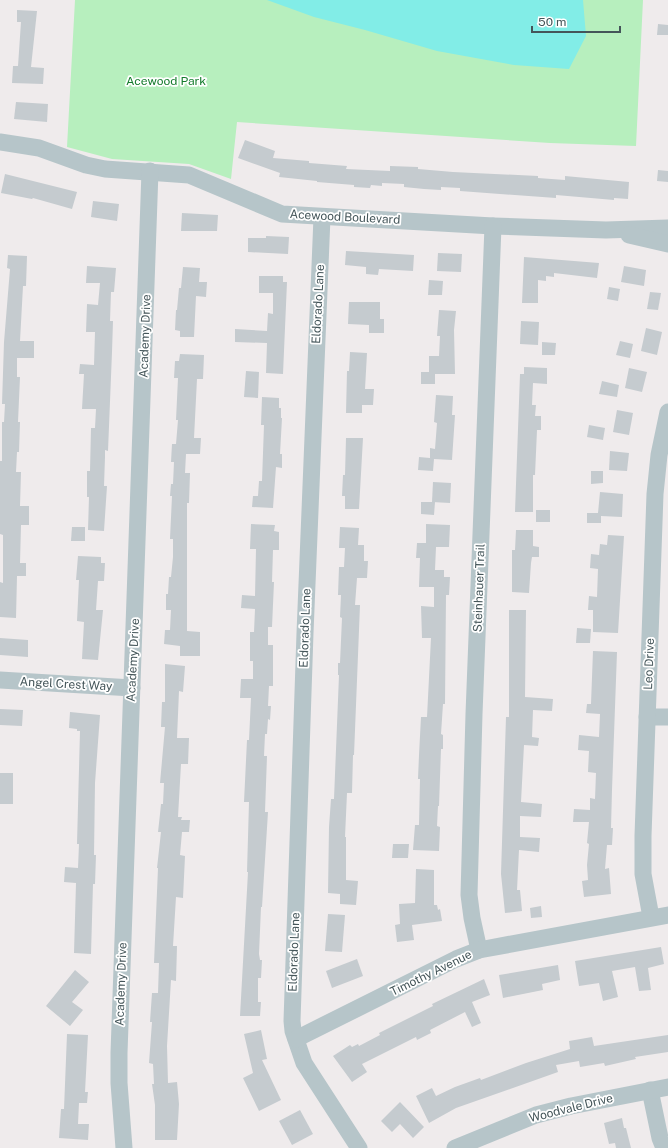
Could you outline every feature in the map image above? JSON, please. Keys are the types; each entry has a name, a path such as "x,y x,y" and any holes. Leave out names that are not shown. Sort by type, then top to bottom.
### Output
{"street":[{"name":"Acewood Boulevard","path":"0,142 39,148 86,165 105,169 150,171 189,175 282,214 493,226 606,230 668,228"},
{"name":"Academy Drive","path":"124,1148 118,1053 150,171"},
{"name":"Eldorado Lane","path":"322,217 292,1012 293,1031 304,1063 359,1148"},
{"name":"Steinhauer Trail","path":"479,950 469,895 474,714 493,226"},
{"name":"Acewood Boulevard","path":"606,230 668,244"},
{"name":"Leo Drive","path":"651,917 642,867 647,717 655,494 659,454 668,412"},
{"name":"Angel Crest Way","path":"0,680 132,688"},
{"path":"647,717 668,718"},
{"name":"Timothy Avenue","path":"296,1039 456,959 479,950 668,915"},
{"name":"Woodvale Drive","path":"455,1148 536,1115 578,1104 668,1087"},
{"path":"650,1090 660,1138 664,1148"}],"green space":[{"name":"Acewood Park","path":"75,0 643,0 636,146 550,143 237,122 231,179 189,164 112,159 67,147"}],"water":[{"path":"267,0 583,0 586,36 569,69 514,65 437,51 314,17"}],"building":[{"path":"17,10 37,11 31,67 44,68 43,84 12,83 13,66 18,66 21,22 17,22"},
{"path":"658,24 668,25 668,35 657,35"},
{"path":"16,102 48,104 47,122 14,119"},
{"path":"245,140 275,151 273,158 347,166 346,169 390,171 390,166 418,167 418,169 538,176 538,178 565,180 565,176 629,182 628,199 614,198 614,200 556,195 556,198 460,191 460,188 441,187 441,190 424,189 404,187 404,184 382,183 382,186 371,185 370,188 354,187 354,185 279,177 280,173 238,158"},
{"path":"658,170 668,171 668,182 657,181"},
{"path":"5,174 77,192 72,209 33,198 1,193"},
{"path":"93,201 119,204 117,221 91,217"},
{"path":"182,213 218,215 217,231 181,231"},
{"path":"266,236 289,237 288,254 248,252 248,238 266,238"},
{"path":"346,251 414,255 413,271 379,269 378,275 366,274 366,267 345,265"},
{"path":"438,253 462,254 461,272 437,271"},
{"path":"8,255 27,256 26,286 23,286 20,341 34,341 34,358 17,358 17,377 20,377 18,422 20,422 19,452 17,452 16,472 21,472 20,506 29,506 29,525 21,525 20,563 26,563 26,576 17,576 16,618 0,617 0,582 3,583 3,535 0,534 0,461 2,461 2,422 4,422 5,404 2,404 4,342 10,269 7,268"},
{"path":"524,257 599,263 597,278 554,273 554,277 546,276 546,281 538,280 538,303 522,303"},
{"path":"87,266 116,268 114,292 111,292 110,321 113,321 108,451 105,450 104,486 107,486 104,531 88,530 89,497 87,497 87,471 90,471 91,428 95,428 96,409 82,409 84,374 79,374 80,364 94,365 95,332 86,332 87,304 98,305 100,283 86,283"},
{"path":"624,266 646,270 644,286 621,282"},
{"path":"183,267 200,268 199,282 207,282 206,297 196,296 194,337 180,337 180,331 175,330 176,310 179,288 181,288"},
{"path":"259,276 283,276 283,282 287,282 283,374 266,373 267,343 235,342 235,329 267,331 268,313 273,314 273,293 259,293"},
{"path":"429,280 443,281 442,295 428,295"},
{"path":"609,287 620,289 618,301 607,299"},
{"path":"650,292 661,293 658,310 647,309"},
{"path":"349,302 380,302 380,319 384,319 384,333 369,333 369,325 348,324"},
{"path":"439,310 456,311 454,330 455,374 435,374 435,384 421,384 421,372 429,372 429,356 439,356 440,336 437,336"},
{"path":"521,321 539,322 538,345 520,344"},
{"path":"646,328 662,332 657,355 641,351"},
{"path":"620,341 633,344 630,358 616,355"},
{"path":"542,342 556,343 555,355 542,355"},
{"path":"350,352 367,353 365,389 374,389 373,405 362,405 362,413 346,413 347,371 349,371"},
{"path":"180,354 204,355 203,379 197,379 194,438 201,438 200,454 186,454 185,473 190,473 189,503 187,503 187,631 200,632 200,656 180,656 180,646 164,644 165,630 170,630 171,610 166,610 166,594 168,594 169,577 171,577 173,557 173,539 170,539 172,496 170,496 171,484 173,484 174,462 171,462 172,444 176,444 178,420 176,420 178,378 174,378 175,361 179,361"},
{"path":"524,367 547,368 547,384 533,383 532,405 536,405 535,416 541,416 541,430 537,430 535,475 533,475 533,512 515,512 520,374 524,374"},
{"path":"629,368 647,372 642,392 625,388"},
{"path":"246,371 259,372 258,398 244,397"},
{"path":"602,381 619,385 617,397 599,394"},
{"path":"436,395 453,396 452,415 455,415 452,460 434,459 433,471 418,470 419,457 430,458 430,448 435,449 437,423 434,422"},
{"path":"262,397 279,398 279,408 281,408 282,418 280,454 282,454 282,468 276,467 273,508 252,507 253,496 258,496 259,481 262,481 264,425 261,425"},
{"path":"617,410 633,413 629,435 613,432"},
{"path":"589,425 605,428 603,440 587,437"},
{"path":"346,438 363,438 359,509 345,509 345,496 342,496 343,475 345,475"},
{"path":"610,451 629,453 627,471 609,470"},
{"path":"591,471 603,471 603,483 591,484"},
{"path":"433,482 451,483 450,503 432,502"},
{"path":"600,492 623,494 622,517 601,516 601,523 587,523 587,513 598,513"},
{"path":"421,502 435,502 434,515 421,514"},
{"path":"536,510 550,510 550,522 536,522"},
{"path":"251,524 275,525 274,531 279,532 279,550 273,550 272,582 274,582 272,627 268,627 268,645 273,645 273,686 269,686 268,706 271,706 270,720 268,719 267,734 265,734 264,756 267,756 265,812 268,812 259,954 260,960 262,960 261,978 258,978 258,1002 261,1002 260,1016 240,1016 248,872 249,802 244,802 251,698 240,698 241,679 253,679 253,661 250,661 250,632 254,632 255,609 241,608 242,595 255,596 256,549 250,549"},
{"path":"426,524 450,525 449,547 436,547 435,570 444,570 444,577 450,577 449,595 446,595 445,704 443,704 441,734 443,735 443,749 441,749 437,826 440,827 439,851 413,850 415,825 419,825 420,779 418,779 421,717 427,717 431,638 422,638 421,606 434,607 434,587 419,587 420,558 416,558 417,543 426,543"},
{"path":"72,527 85,527 85,541 71,541"},
{"path":"340,527 359,528 358,545 364,545 364,561 368,561 367,578 357,578 355,605 360,605 354,755 352,793 347,793 345,837 346,880 358,881 356,905 340,904 340,894 328,893 329,827 331,799 334,799 339,675 338,663 340,663 342,618 340,617 341,595 338,595 339,567 344,567 345,548 339,548"},
{"path":"516,530 533,530 533,546 539,547 539,557 532,557 529,593 512,592 512,550 515,550"},
{"path":"608,535 624,536 618,633 593,632 593,610 588,610 589,596 597,597 598,569 590,568 591,554 599,555 600,544 607,545"},
{"path":"78,556 101,557 101,563 105,563 104,581 98,581 96,610 103,610 98,660 82,659 84,622 77,621 79,580 76,580"},
{"path":"509,610 526,610 525,697 553,699 552,711 533,710 532,737 539,738 538,746 524,745 521,802 542,804 541,817 520,816 520,837 540,838 539,852 519,850 517,890 520,890 522,911 505,913 501,874 506,717 509,717"},
{"path":"577,628 591,629 590,643 576,643"},
{"path":"0,638 28,640 28,657 0,655"},
{"path":"593,651 617,652 611,828 613,828 612,845 607,845 605,869 609,868 611,894 584,897 582,881 588,880 587,865 589,844 587,843 589,822 573,822 574,809 590,810 590,798 595,799 596,773 588,772 589,751 578,750 579,735 599,737 600,714 586,713 587,704 591,704"},
{"path":"165,664 185,666 183,692 179,691 177,738 189,738 188,764 181,764 178,817 182,817 181,820 190,820 189,832 182,832 180,855 185,856 183,898 176,897 173,946 177,946 176,981 171,980 167,1046 168,1083 177,1082 179,1104 177,1140 155,1140 155,1105 152,1084 154,1084 153,1064 149,1063 152,1022 150,1022 152,993 158,993 159,963 154,963 157,868 161,832 158,832 161,804 163,804 164,783 160,783 165,727 161,727 162,702 165,702"},
{"path":"0,709 23,710 22,726 0,725"},
{"path":"70,712 100,715 95,783 94,855 96,855 95,884 93,884 91,954 74,953 76,883 64,882 65,867 78,868 79,844 77,844 80,731 69,728"},
{"path":"0,773 13,773 13,804 0,804"},
{"path":"393,844 409,844 408,858 392,858"},
{"path":"416,869 434,870 434,905 437,905 438,910 440,909 442,921 412,925 414,940 397,942 395,925 400,924 399,904 415,903"},
{"path":"541,906 542,917 531,918 530,908"},
{"path":"328,914 345,915 342,952 325,951"},
{"path":"661,947 664,964 648,968 651,990 639,991 635,967 612,971 618,997 603,1001 599,983 579,986 575,961"},
{"path":"357,959 363,976 332,988 326,971"},
{"path":"558,965 560,980 542,984 543,990 503,998 499,975"},
{"path":"75,970 89,982 72,1002 83,1010 70,1026 46,1006"},
{"path":"484,979 490,995 472,1002 481,1023 472,1027 465,1012 430,1030 431,1033 417,1040 416,1037 362,1064 367,1072 352,1082 333,1056 350,1045 352,1047 358,1044 359,1046 380,1035 379,1033 433,1006 432,1004"},
{"path":"261,1030 267,1059 262,1060 281,1100 259,1111 243,1078 253,1073 244,1034"},
{"path":"67,1034 88,1035 85,1092 88,1092 87,1103 79,1103 78,1124 89,1124 88,1140 59,1138 61,1109 64,1109"},
{"path":"668,1035 668,1052 635,1057 636,1059 605,1066 604,1063 580,1067 579,1061 556,1065 558,1072 456,1108 429,1123 416,1096 432,1088 436,1096 480,1078 481,1080 526,1063 570,1049 569,1041 592,1037 594,1046"},
{"path":"400,1102 424,1127 413,1138 400,1124 392,1132 381,1121"},
{"path":"300,1110 313,1134 292,1145 279,1121"},
{"path":"622,1118 631,1148 616,1148 615,1143 609,1144 604,1123"}]}
